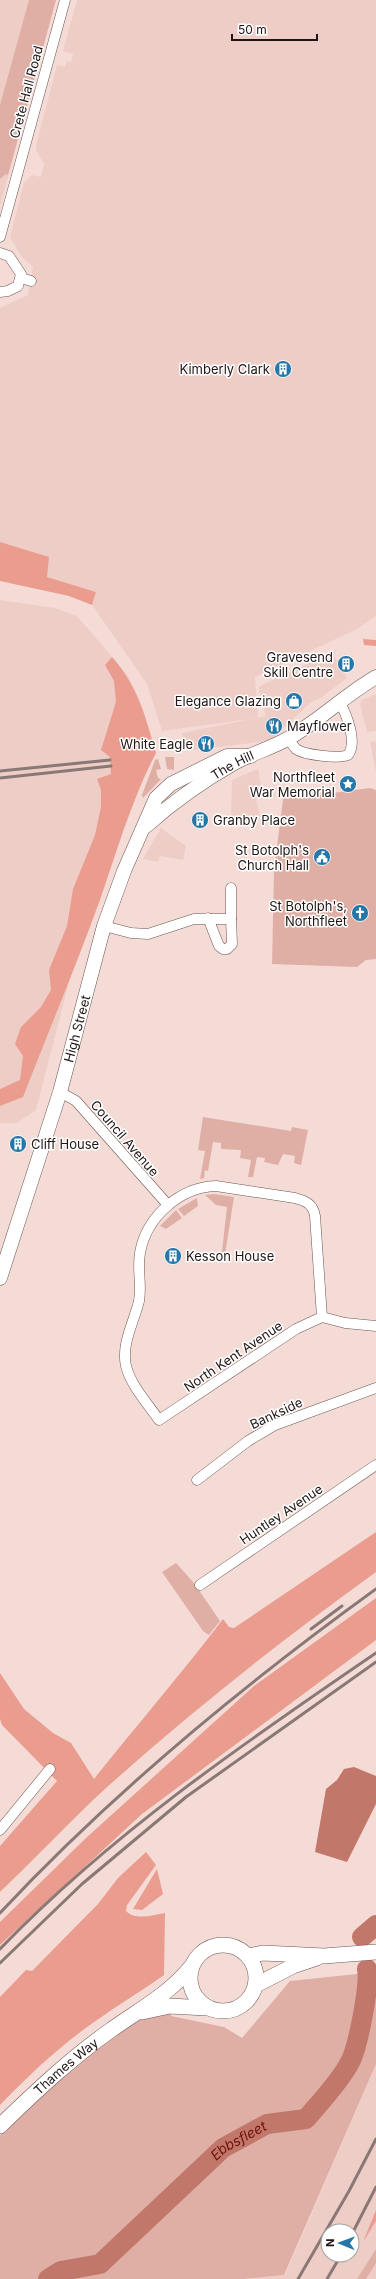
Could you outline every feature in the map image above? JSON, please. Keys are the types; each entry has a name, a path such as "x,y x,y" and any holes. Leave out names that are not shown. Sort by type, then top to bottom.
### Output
{"main road":[{"name":"The Hill","path":"180,798 236,762 288,738 312,723 339,701 376,677"},
{"path":"142,828 156,798 171,784 227,756 251,756"},
{"name":"High Street","path":"0,1278 60,1092 104,926 124,871 142,828 180,798"},
{"path":"216,1946 234,1948 249,1956 256,1973 256,1986 252,1996 233,2010 218,2011 206,2008 192,1992 190,1968 200,1954 216,1946"},
{"path":"249,1956 263,1953 324,1956 375,1952"},
{"path":"256,1986 293,1966 324,1956"},
{"name":"Thames Way","path":"0,2126 28,2098 85,2049 170,1990 190,1968"},
{"name":"Thames Way","path":"136,2013 170,2006 206,2008"}],"street":[{"name":"Crete Hall Road","path":"0,237 65,0"},
{"path":"0,253 7,255 15,263 21,274 17,287 6,292 0,292"},
{"path":"20,278 31,281"},
{"path":"288,738 295,748 302,752 338,757 348,755 351,749 351,738 345,712 339,701"},
{"path":"208,918 219,946 223,949 227,949 232,944 231,888"},
{"path":"104,926 131,933 148,934 194,919 232,919"},
{"name":"Council Avenue","path":"60,1092 76,1101 168,1205"},
{"path":"168,1205 179,1196 216,1186 307,1202 313,1209 315,1216 322,1317 342,1323 376,1326"},
{"name":"North Kent Avenue","path":"168,1205 150,1226 141,1246 139,1264 139,1298 125,1351 126,1365 130,1378 159,1420 296,1329 322,1317"},
{"name":"Bankside","path":"197,1480 248,1440 275,1425 376,1388"},
{"name":"Huntley Avenue","path":"200,1585 376,1465"},
{"path":"0,1830 50,1769"}],"shaded area":[{"path":"0,0 56,0 0,206"},
{"path":"29,0 56,0 8,175 6,174 0,179 0,105"},
{"path":"77,0 376,0 376,616 357,629 255,677 258,718 162,731 147,684 92,605 96,592 47,577 0,542 0,308 28,295 33,267 21,256 10,237 24,183 32,175 41,177 44,164 36,150 36,145 57,65 65,67 67,61 71,62 73,54 63,51"},
{"path":"0,542 49,557 47,577 96,592 92,605 69,596 0,581"},
{"path":"0,600 55,608 77,616 126,673 141,703 156,753 147,769 77,951 36,1110 17,1123 0,1123"},
{"path":"363,639 376,640 376,646 364,645"},
{"path":"336,650 334,656 347,678 322,697 310,703 273,738 260,742 193,750 190,750 189,746 184,746 182,733 266,716 258,687"},
{"path":"112,657 128,679 140,702 156,753 147,770 133,805 92,922 23,1097 0,1106 0,1089 20,1080 23,1056 15,1044 21,1027 41,1007 51,990 49,970 67,926 73,889 95,835 101,807 101,790 97,779 111,774 110,757 101,750 116,702 114,681 105,665"},
{"path":"376,694 376,731 367,732 360,704 362,700"},
{"path":"376,741 376,773 370,742"},
{"path":"165,757 174,757 174,770 167,769"},
{"path":"158,759 161,769 156,770 158,778 161,779 143,798 142,795 155,760"},
{"path":"258,769 263,796 256,798 260,816 231,819 232,780"},
{"path":"370,788 376,790 376,959 366,960 357,967 272,964 274,870 284,792 317,795"},
{"path":"161,828 186,846 183,860 160,856 158,862 143,859"},
{"path":"203,1117 291,1131 292,1127 308,1130 301,1165 294,1163 295,1156 283,1154 278,1165 264,1162 265,1158 257,1157 253,1177 248,1177 251,1160 240,1158 241,1150 221,1149 221,1143 213,1142 208,1171 205,1170 204,1178 200,1179 205,1151 198,1150"},
{"path":"214,1194 234,1197 224,1261 221,1260 227,1207 216,1205 205,1195"},
{"path":"197,1198 198,1206 184,1216 178,1209"},
{"path":"176,1210 182,1218 166,1229 160,1226"},
{"path":"376,1532 376,1572 272,1649 138,1759 106,1788 0,1892 0,1846 57,1781 2,1725 0,1719 0,1673 24,1709 53,1733 71,1743 94,1779 223,1619 229,1627 234,1628"},
{"path":"176,1563 194,1583 220,1621 209,1635 203,1631 162,1572"},
{"path":"376,1598 376,1640 142,1814 0,1945 0,1922 86,1838 254,1686"},
{"path":"354,1767 376,1776 376,1804 347,1862 315,1852 326,1789 337,1780 344,1769"},
{"path":"146,1852 156,1865 127,1905 126,1911 140,1917 165,1913 164,1975 105,2014 71,2039 0,2105 0,1997 26,1970 32,1971 98,1904 118,1878"},
{"path":"157,1869 163,1894 142,1910 133,1909"},
{"path":"376,1972 376,2064 284,2275 244,2279 0,2279 0,2135 84,2057 137,2020 171,2012 171,2016 224,2027 242,2038 290,1981"},
{"path":"376,2064 376,2279 244,2279 285,2275"},
{"path":"376,2210 376,2221 363,2242"},
{"path":"376,2249 376,2263 366,2279 357,2279"}],"waterway":[{"name":"Ebbsfleet","path":"362,1937 376,1925"},
{"name":"Ebbsfleet","path":"48,2279 61,2271 100,2264 223,2148 267,2124 306,2119 340,2079 349,2064 356,2045 365,2002 367,1969"}],"railway":[{"path":"0,771 110,760"},
{"path":"0,778 111,766"},
{"path":"0,1913 43,1868 88,1825 180,1742 228,1702 376,1589"},
{"path":"311,1629 342,1606"},
{"path":"0,1949 87,1867 133,1829 228,1756 376,1653"},
{"path":"0,1963 82,1884 186,1797 376,1662"},
{"path":"298,2279 349,2191 376,2139"},
{"path":"358,2223 376,2187"},
{"path":"327,2279 336,2263"}],"place":[{"name":"Kimberly Clark","path":"283,369"},
{"name":"Gravesend Skill Centre","path":"346,664"},
{"name":"Elegance Glazing","path":"294,701"},
{"name":"Mayflower","path":"274,726"},
{"name":"White Eagle","path":"206,744"},
{"name":"Northfleet War Memorial","path":"348,784"},
{"name":"Granby Place","path":"200,820"},
{"name":"St Botolph's Church Hall","path":"322,857"},
{"name":"St Botolph's, Northfleet","path":"360,913"},
{"name":"Cliff House","path":"18,1144"},
{"name":"Kesson House","path":"173,1256"}]}
